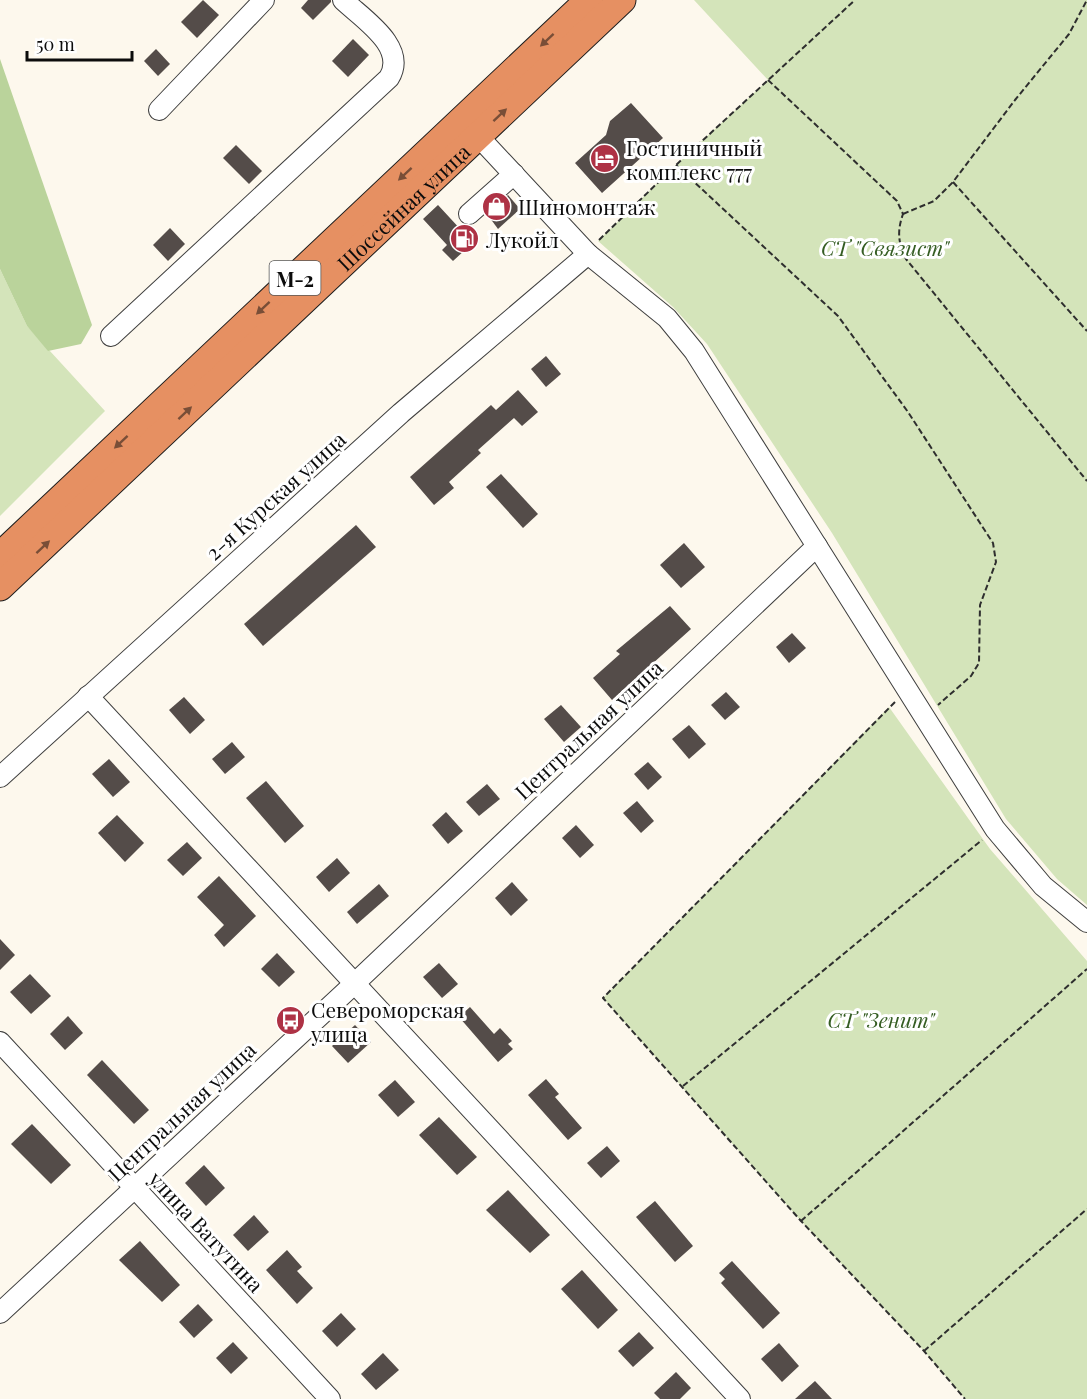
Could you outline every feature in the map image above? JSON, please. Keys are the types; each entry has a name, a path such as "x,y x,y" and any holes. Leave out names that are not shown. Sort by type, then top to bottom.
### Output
{"highway":[{"name":"Шоссейная улица","path":"0,556 589,0"},
{"name":"Шоссейная улица","path":"0,587 622,0"}],"street":[{"path":"159,110 264,0"},
{"path":"111,336 389,78 395,68 390,45 343,0"},
{"path":"478,136 588,254 667,318 694,351 995,829 1043,886 1087,921"},
{"path":"469,214 514,174"},
{"name":"2-я Курская улица","path":"0,777 401,413 588,254"},
{"name":"Центральная улица","path":"0,1313 354,984 817,546"},
{"path":"88,696 740,1399"},
{"name":"улица Ватутина","path":"0,1042 330,1399"}],"path":[{"path":"588,254 676,165 855,0"},
{"path":"903,214 934,201 953,182 1069,34 1087,0"},
{"path":"768,80 897,201 903,214 898,228 900,246 906,259 1087,481"},
{"path":"676,165 838,316 908,412 993,543 996,562 980,605 979,663 971,676 924,716"},
{"path":"953,182 1087,331"},
{"path":"908,691 881,715 603,998 801,1221 924,1351 965,1399"},
{"path":"683,1086 995,829"},
{"path":"801,1221 1087,969"},
{"path":"924,1351 1087,1209"}],"green space":[{"name":"СТ \"Связист\"","path":"694,0 1087,0 1087,905 1057,879 1006,819 832,533 707,344 673,307 598,241 768,80"},
{"path":"0,59 92,325 81,344 48,351 27,326 0,269"},
{"path":"0,269 27,326 105,411 0,516"},
{"name":"СТ \"Зенит\"","path":"889,707 990,849 1087,961 1087,1399 965,1399 924,1351 801,1221 603,998"}],"building":[{"path":"203,0 219,15 197,38 181,22"},
{"path":"308,0 331,0 331,2 313,20 301,8"},
{"path":"353,39 369,55 348,77 332,61"},
{"path":"156,49 170,64 158,76 144,61"},
{"path":"631,103 663,138 602,193 575,163 606,135 610,121"},
{"path":"236,145 262,171 249,184 223,158"},
{"path":"508,195 520,209 498,229 487,214"},
{"path":"438,205 462,231 467,226 478,238 453,261 442,250 447,245 423,219"},
{"path":"170,228 185,244 168,261 153,245"},
{"path":"546,356 561,374 546,387 531,369"},
{"path":"518,390 538,412 522,426 514,418 478,450 481,453 449,482 454,488 434,505 410,477 491,405 496,410"},
{"path":"501,474 538,514 523,528 486,487"},
{"path":"356,525 376,547 263,646 244,624"},
{"path":"684,543 705,567 681,588 660,565"},
{"path":"670,606 691,629 612,700 593,678 620,654 616,651"},
{"path":"792,633 806,648 789,663 776,647"},
{"path":"726,692 740,707 725,720 711,705"},
{"path":"184,697 205,720 190,734 169,710"},
{"path":"561,705 581,727 564,742 544,719"},
{"path":"689,725 706,744 689,759 672,739"},
{"path":"232,742 245,757 225,774 212,759"},
{"path":"109,759 130,782 113,797 92,774"},
{"path":"648,762 662,777 648,790 634,774"},
{"path":"266,781 304,826 285,843 246,798"},
{"path":"487,784 500,799 479,816 466,802"},
{"path":"637,801 654,821 641,833 623,813"},
{"path":"446,812 463,831 448,844 432,825"},
{"path":"117,815 144,843 125,862 98,833"},
{"path":"576,825 594,845 580,858 562,838"},
{"path":"187,842 202,858 183,876 167,860"},
{"path":"337,858 350,873 329,892 316,877"},
{"path":"219,876 256,916 224,947 214,935 224,925 197,897"},
{"path":"512,882 528,900 511,916 495,898"},
{"path":"379,884 389,896 357,924 347,912"},
{"path":"0,939 15,955 0,970"},
{"path":"277,953 295,972 279,987 261,969"},
{"path":"439,963 458,984 442,998 423,977"},
{"path":"30,974 51,996 31,1014 10,992"},
{"path":"470,1007 494,1034 500,1028 512,1041 508,1044 513,1049 498,1062 459,1017"},
{"path":"68,1016 83,1033 65,1050 50,1034"},
{"path":"355,1025 371,1042 348,1063 332,1046"},
{"path":"102,1060 149,1110 134,1124 87,1075"},
{"path":"546,1079 559,1094 555,1097 582,1128 568,1140 528,1095"},
{"path":"395,1080 415,1102 398,1117 378,1095"},
{"path":"439,1117 477,1157 457,1175 419,1135"},
{"path":"32,1124 71,1165 51,1184 11,1144"},
{"path":"607,1146 620,1161 601,1178 587,1163"},
{"path":"204,1165 225,1188 206,1206 185,1183"},
{"path":"508,1190 550,1235 530,1253 486,1210"},
{"path":"655,1201 693,1246 675,1262 636,1217"},
{"path":"254,1215 269,1232 248,1251 233,1235"},
{"path":"140,1241 180,1285 162,1302 119,1260"},
{"path":"287,1250 302,1267 297,1271 313,1288 297,1304 266,1270"},
{"path":"732,1261 780,1313 763,1329 721,1283 725,1279 719,1273"},
{"path":"582,1270 618,1310 598,1329 561,1289"},
{"path":"198,1304 213,1320 194,1338 179,1322"},
{"path":"341,1313 356,1329 337,1347 322,1331"},
{"path":"639,1332 654,1348 633,1367 618,1351"},
{"path":"233,1342 248,1358 231,1374 216,1358"},
{"path":"779,1343 799,1366 782,1382 761,1359"},
{"path":"383,1353 399,1370 376,1390 361,1374"},
{"path":"676,1372 691,1388 680,1399 660,1399 654,1393"},
{"path":"815,1381 832,1399 795,1399"}],"place":[{"name":"Гостиничный комплекс 777","path":"605,159"},
{"name":"Шиномонтаж","path":"497,206"},
{"name":"Лукойл","path":"465,239"},
{"name":"Североморская улица","path":"290,1021"}]}
